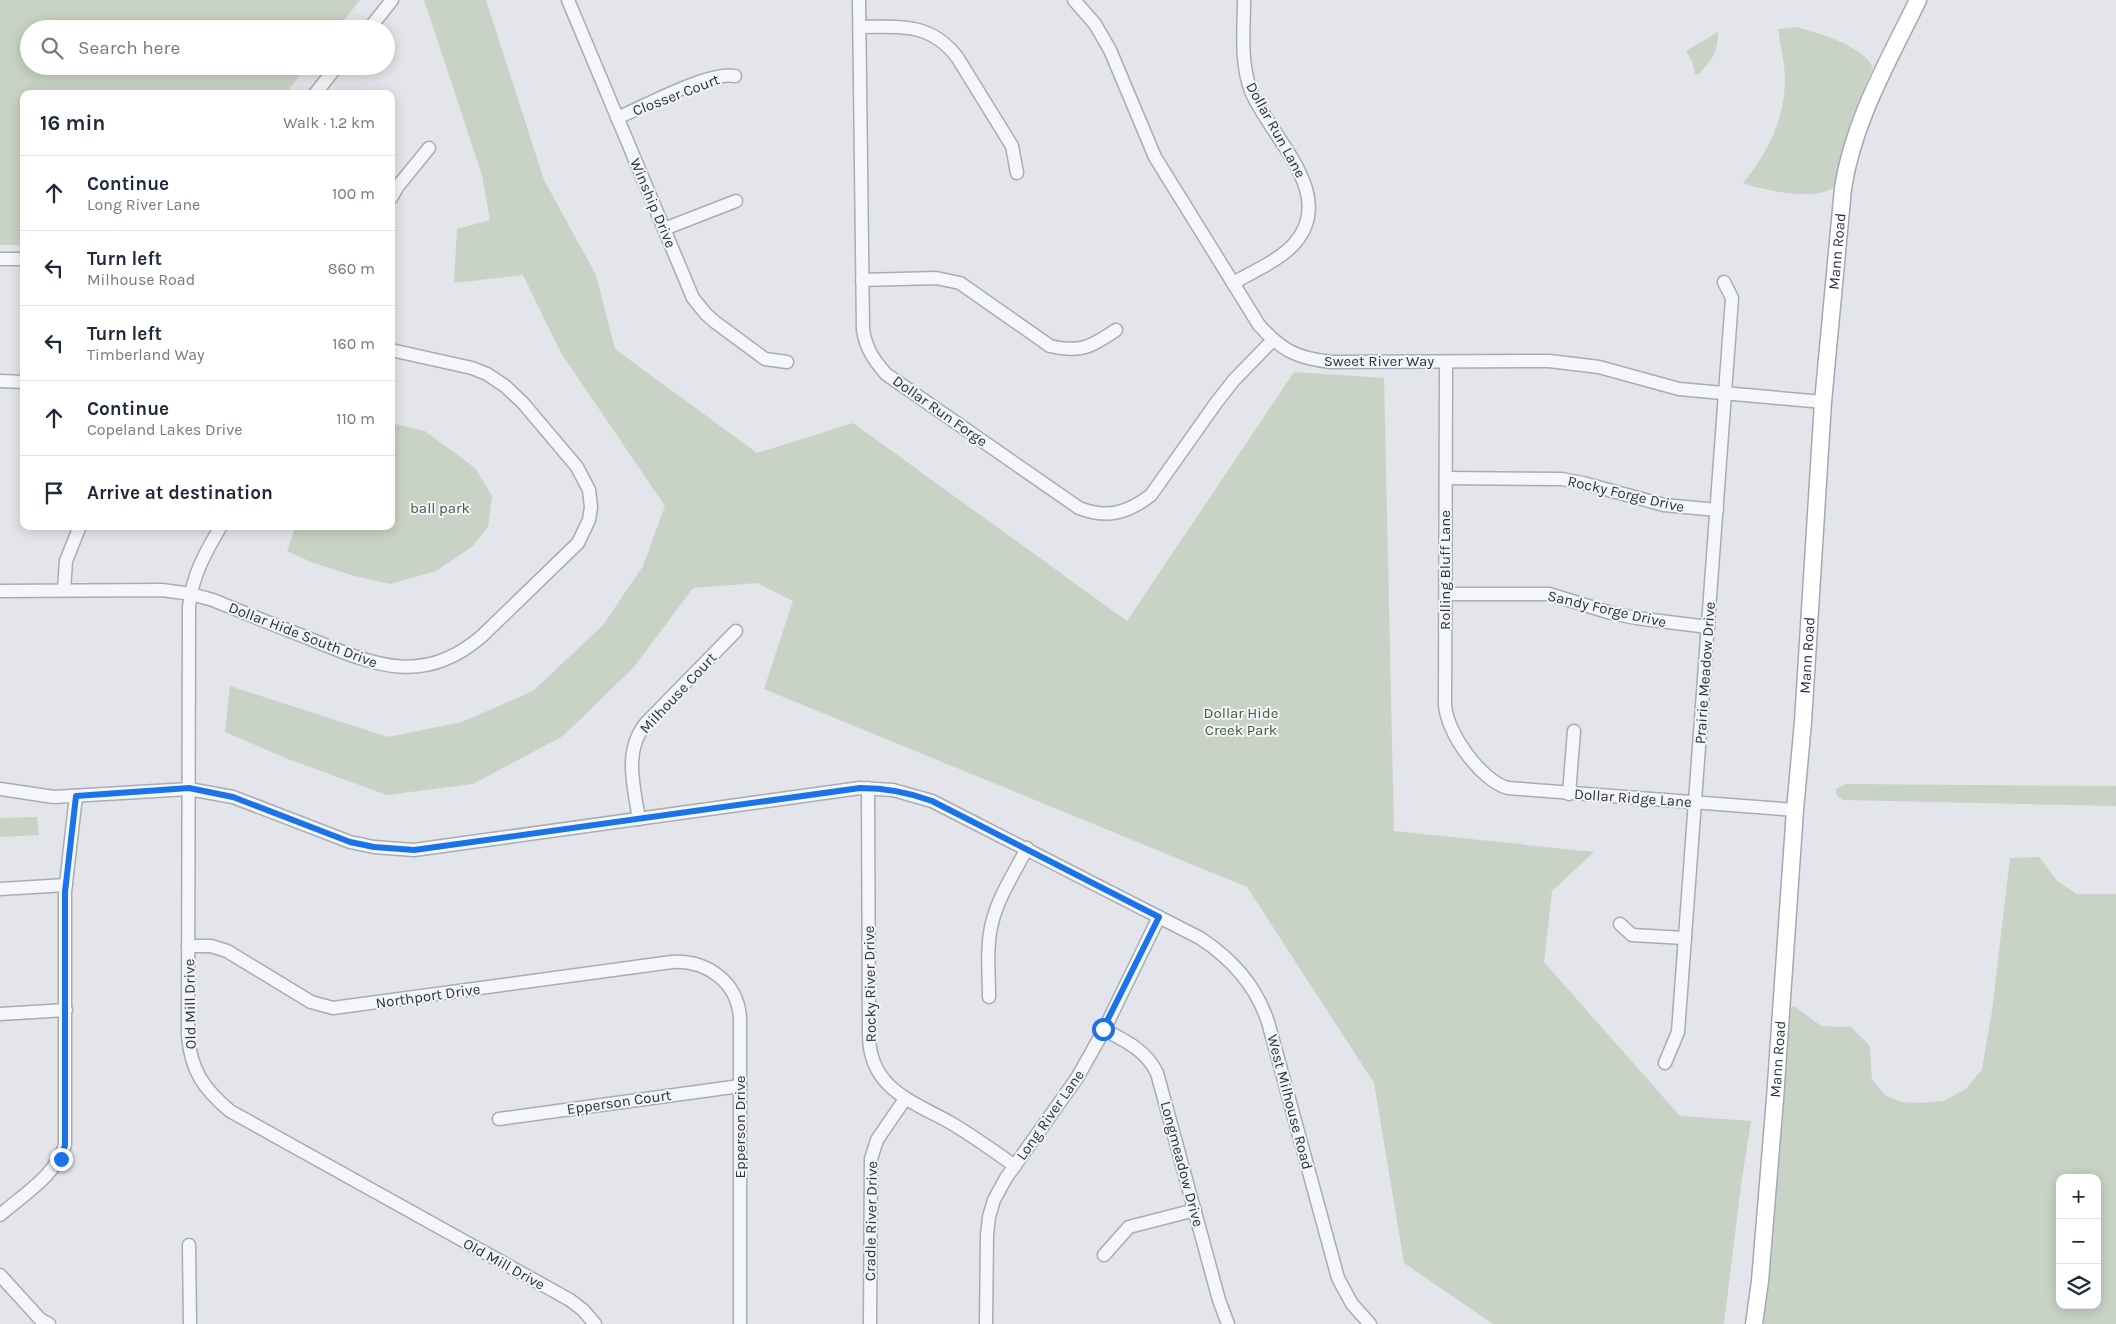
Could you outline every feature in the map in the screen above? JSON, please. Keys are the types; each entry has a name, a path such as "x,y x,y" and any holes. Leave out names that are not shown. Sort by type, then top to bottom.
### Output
{"main road":[{"name":"Mann Road","path":"1754,1324 1760,1281 1803,722 1823,402 1843,188 1848,159 1861,118 1918,0"}],"street":[{"path":"376,20 392,0"},
{"name":"Dollar Run Forge","path":"859,0 863,330 866,345 886,374 1079,508 1091,513 1105,515 1121,513 1136,507 1151,495 1234,380 1273,340"},
{"name":"Sweet River Way","path":"1074,0 1095,24 1110,50 1155,157 1259,325 1273,340 1289,351 1306,359 1331,362 1549,361 1599,367 1679,389 1823,402"},
{"name":"Dollar Run Lane","path":"1233,284 1284,253 1294,244 1302,232 1308,216 1309,198 1305,180 1259,105 1246,76 1244,0"},
{"name":"Winship Drive","path":"571,1 617,118 691,295 706,314 765,359 788,362"},
{"path":"860,27 908,27 925,31 939,38 949,47 1012,146 1017,173"},
{"path":"317,90 330,75"},
{"name":"Closser Court","path":"617,118 695,84 722,77 735,76"},
{"path":"395,191 429,148"},
{"path":"664,230 736,201"},
{"path":"0,259 20,259"},
{"path":"862,280 936,278 960,283 1050,346 1066,350 1094,346 1116,330"},
{"name":"Prairie Meadow Drive","path":"1665,1063 1678,1032 1732,298 1724,282"},
{"name":"Dollar Hide South Drive","path":"0,591 162,590 191,594 213,600 373,664 393,667 429,664 452,656 473,644 575,546 587,528 591,502 587,483 581,473 523,403 505,386 487,374 472,368 395,351"},
{"name":"Rolling Bluff Lane","path":"1446,362 1446,715 1452,734 1479,767"},
{"path":"0,382 20,382"},
{"name":"Rocky Forge Drive","path":"1446,478 1562,479 1664,505 1716,510"},
{"path":"64,590 66,562 78,530"},
{"name":"Old Mill Drive","path":"219,530 200,562 191,594 189,1048 198,1075 206,1089 217,1101 236,1115 574,1302 595,1324"},
{"name":"Sandy Forge Drive","path":"1446,594 1549,594 1611,613 1708,627"},
{"name":"Milhouse Court","path":"639,819 632,761 634,745 639,733 646,723 736,631"},
{"path":"1569,794 1574,731"},
{"name":"Dollar Ridge Lane","path":"1479,767 1488,777 1501,786 1520,790 1795,810"},
{"name":"West Milhouse Road","path":"0,789 16,793 54,797 189,788 233,797 350,842 394,849 430,848 868,788 894,790 921,796 1027,848 1200,938 1224,954 1246,978 1261,1004 1270,1028 1338,1278 1352,1304 1370,1324"},
{"name":"Rocky River Drive","path":"868,788 869,1041 873,1060 883,1078 894,1091 953,1124 1014,1166"},
{"path":"0,1215 53,1168 61,1159 65,1145 66,885 76,796"},
{"path":"989,997 989,944 992,924 999,905 1027,848"},
{"path":"0,889 66,885"},
{"name":"Long River Lane","path":"986,1324 986,1238 989,1217 1000,1188 1078,1078 1159,917"},
{"path":"1620,924 1632,935 1684,938"},
{"name":"Northport Drive","path":"188,946 211,946 227,951 311,1002 333,1008 682,961"},
{"name":"Epperson Drive","path":"682,961 704,966 724,980 735,998 740,1017 740,1324"},
{"path":"0,1014 66,1010"},
{"name":"Longmeadow Drive","path":"1103,1029 1138,1048 1148,1057 1157,1072 1228,1324"},
{"name":"Epperson Court","path":"499,1119 740,1086"},
{"name":"Cradle River Drive","path":"870,1324 871,1159 877,1140 906,1099"},
{"path":"1104,1255 1129,1227 1195,1210"},
{"path":"189,1245 190,1324"},
{"path":"0,1275 40,1319 49,1324"}],"green space":[{"path":"0,0 360,0 344,20 20,20 20,75 300,75 288,90 20,90 20,245 0,245"},
{"name":"Dollar Hide Creek Park","path":"424,0 486,0 544,180 596,275 615,349 757,453 853,423 1127,621 1294,372 1384,378 1394,831 1594,852 1552,891 1544,962 1680,1116 1751,1121 1724,1324 1493,1324 1404,1263 1374,1083 1247,887 764,689 793,601 757,583 693,588 634,667 563,736 473,784 387,795 288,759 225,732 230,686 388,737 462,722 533,691 603,625 643,566 665,506 561,353 523,275 454,283 457,229 490,220 482,175"},
{"path":"1796,27 1827,36 1850,46 1868,59 1873,67 1850,123 1839,179 1830,189 1820,193 1792,194 1743,183 1768,146 1783,105 1785,75 1778,29"},
{"path":"1718,32 1717,45 1713,55 1699,74 1695,74 1692,61 1686,51"},
{"name":"ball park","path":"395,424 425,431 475,468 492,496 488,527 472,547 436,571 390,584 351,575 311,562 287,551 295,530 395,530"},
{"path":"1845,784 2116,786 2116,806 1843,800 1836,795 1836,789"},
{"path":"37,817 39,835 0,837 0,818"},
{"path":"2039,857 2057,881 2077,894 2116,894 2116,1324 1762,1324 1768,1287 1788,1009 1794,1006 1821,1026 1851,1027 1870,1046 1872,1079 1885,1095 1901,1102 1923,1103 1943,1101 1966,1089 1982,1069 1992,1011 2010,858"}],"route":[{"path":"61,1159 65,1145 65,892 76,796 189,788 233,797 350,842 374,847 414,850 860,788 883,788 908,793 932,801 1159,917 1103,1029"}]}
